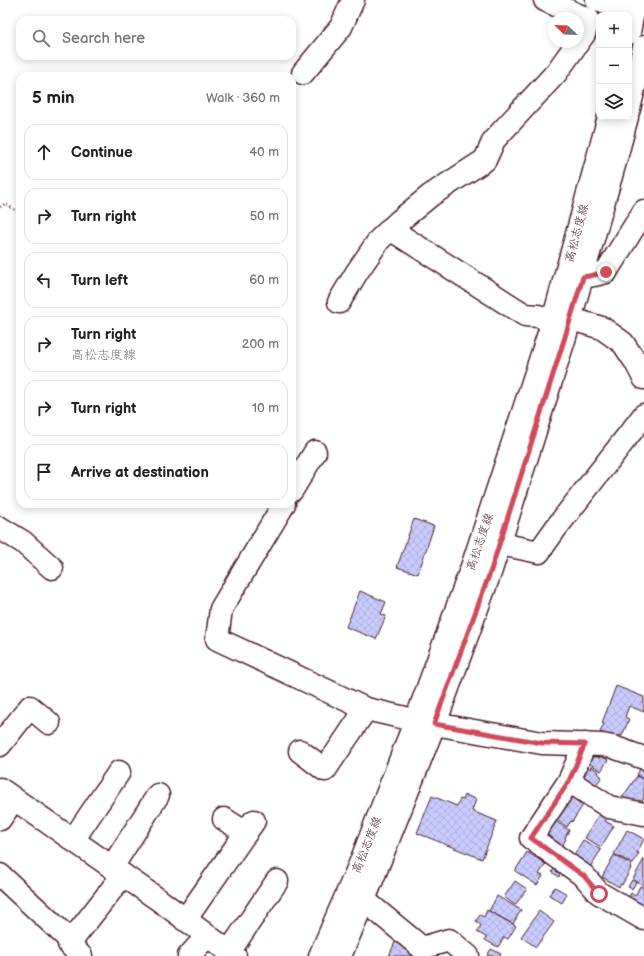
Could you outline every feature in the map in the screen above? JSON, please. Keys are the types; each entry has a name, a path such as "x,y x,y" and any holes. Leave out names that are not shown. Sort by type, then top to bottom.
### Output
{"street":[{"path":"303,73 341,27 353,0"},
{"path":"339,302 361,265 379,240 431,195 485,160 494,140 556,73 584,34 589,20 545,0"},
{"path":"597,0 635,4 632,18"},
{"path":"632,97 644,47"},
{"name":"高松志度線","path":"562,320 608,120"},
{"name":"高松志度線","path":"340,956 364,900 425,722 473,564 562,320 583,277 626,120"},
{"path":"583,277 606,272 644,211"},
{"path":"390,229 525,315 562,320 602,328 623,343 636,361 644,378"},
{"path":"510,546 539,552 644,415"},
{"path":"296,483 315,452"},
{"path":"282,508 221,609 217,639 366,709 425,722 542,743 602,745 613,747 644,758"},
{"path":"0,528 23,542 52,568"},
{"path":"0,745 30,707 49,723"},
{"path":"300,751 325,770 366,709"},
{"name":"高松志度線","path":"320,956 425,722"},
{"path":"585,744 569,781 531,838 584,876 599,894 644,919"},
{"path":"73,840 119,772"},
{"path":"569,781 609,807 644,814"},
{"path":"0,819 7,794 232,954 277,881"},
{"path":"0,875 76,948 158,796"},
{"path":"185,920 250,827 224,819"},
{"path":"364,900 422,948 449,940 468,956"},
{"path":"189,956 207,936"}],"path":[{"path":"0,207 5,204 16,211"}],"building":[{"path":"414,519 434,526 418,574 397,567"},
{"path":"360,591 386,602 381,614 386,616 376,639 346,627"},
{"path":"616,686 644,697 644,712 629,706 625,717 629,719 622,736 619,735 617,739 600,732"},
{"path":"590,755 593,757 594,755 599,758 601,756 608,760 601,771 586,761"},
{"path":"584,764 590,769 591,766 599,772 598,773 602,777 591,791 574,779"},
{"path":"640,769 644,772 644,780 637,775"},
{"path":"637,776 644,780 644,798 637,809 622,798"},
{"path":"465,795 476,799 472,811 497,821 482,859 417,833 432,796 457,806 460,799 463,800"},
{"path":"569,796 583,805 567,827 551,816"},
{"path":"599,814 607,818 605,821 614,826 601,847 585,838"},
{"path":"552,819 569,830 560,849 541,837"},
{"path":"627,830 644,839 633,864 614,854"},
{"path":"583,840 601,850 590,867 583,863 571,860"},
{"path":"527,852 546,864 539,874 543,876 537,885 515,871"},
{"path":"614,855 632,865 622,885 621,884 619,887 602,877"},
{"path":"644,859 644,886 633,879"},
{"path":"554,869 560,874 559,877 552,872"},
{"path":"632,880 636,882 632,889 628,887"},
{"path":"515,881 527,889 515,905 504,897"},
{"path":"640,886 644,888 644,915 625,904 631,893 635,896"},
{"path":"555,887 567,894 562,903 549,895"},
{"path":"497,896 521,910 513,924 489,911"},
{"path":"487,910 516,926 508,939 504,937 498,947 485,940 486,937 477,932 481,925 476,921 480,915 484,917"},
{"path":"539,911 554,922 536,947 521,937"},
{"path":"395,942 415,950 412,956 389,956"},
{"path":"491,949 501,954 500,956 487,956"}],"route":[{"path":"599,894 584,876 531,838 569,781 585,744 542,743 434,724 491,570 583,277 606,272"}]}
